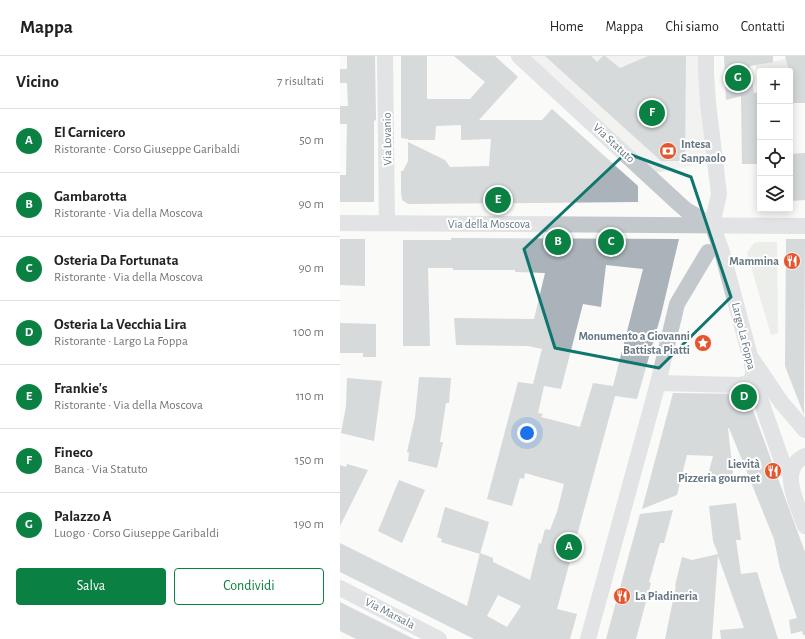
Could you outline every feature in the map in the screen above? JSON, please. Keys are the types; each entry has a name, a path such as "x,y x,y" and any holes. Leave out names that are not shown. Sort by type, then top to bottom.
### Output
{"street":[{"name":"Via Lovanio","path":"385,56 387,223"},
{"name":"Via Statuto","path":"519,56 686,210 712,225"},
{"path":"706,56 708,103 719,194 712,225"},
{"name":"Via della Moscova","path":"340,222 648,226 805,226"},
{"name":"Largo La Foppa","path":"658,383 739,384 748,383 751,380 753,373 750,356 722,252 712,225"},
{"path":"588,639 658,383 677,304 708,252"},
{"path":"750,356 781,402 805,430"},
{"path":"751,380 756,386 784,468 790,474"},
{"path":"805,456 795,464 790,474 791,486 805,526"},
{"name":"Via Marsala","path":"340,588 439,639"}],"highlighted area":[{"path":"626,153 691,177 731,297 659,368 555,348 524,249"}],"shaded area":[{"path":"520,56 709,56 711,101 704,164 648,174"},
{"path":"786,59 788,68 757,68 757,76 756,65"},
{"path":"777,242 778,333 771,335 747,253 754,243"}],"building":[{"path":"347,56 375,56 376,120 374,121 374,202 340,202 340,175 346,175 347,124 340,124 340,106 348,106 347,83 340,83 340,69 347,69"},
{"path":"401,56 427,56 427,99 470,99 485,82 454,56 495,56 518,77 479,120 542,120 552,109 638,186 638,202 408,204 402,200 401,171 403,171 408,161 408,142 445,160 450,167 489,166 491,139 461,140 461,125 436,126 435,140 408,140 401,138"},
{"path":"545,56 591,56 597,62 605,56 620,68 648,56 686,56 685,161 661,161"},
{"path":"724,56 773,56 773,62 750,66 754,93 757,92 757,164 742,164 741,96 726,100"},
{"path":"785,56 805,56 805,103 793,103 793,68 788,68"},
{"path":"805,153 805,200 793,201 793,154"},
{"path":"451,238 679,239 661,315 637,399 615,396 557,609 577,614 570,639 474,639 340,572 340,543 467,606 480,553 493,558 493,562 530,580 539,543 541,544 545,529 550,530 557,512 564,484 525,473 524,479 520,478 512,506 487,499 518,382 533,384 542,349 528,346 456,345 454,318 534,319 545,273 515,272 515,270 453,270 453,268 428,268 430,346 403,346 403,240 451,240","holes":["606,265 643,269 613,386 593,383 580,427 541,417 543,414 538,413 544,386 561,389 583,304 601,307","498,595 521,606 507,627 487,616"]},
{"path":"340,239 365,239 365,286 340,285"},
{"path":"786,239 805,239 804,415 785,366"},
{"path":"340,323 376,324 376,357 363,357 363,353 340,353"},
{"path":"419,377 451,378 449,403 446,403 440,442 443,442 437,468 408,461 409,453 407,452 415,417"},
{"path":"347,378 382,381 374,441 341,433 346,406"},
{"path":"673,393 747,394 805,552 805,635 803,635 802,631 791,634 789,620 797,618 780,568 774,539 729,428 733,474 714,482 709,471 713,456 687,455 677,495 642,509"},
{"path":"347,464 368,470 340,526 340,465 346,467"},
{"path":"399,480 425,490 402,543 378,531"},
{"path":"736,503 741,540 736,540 741,574 757,572 778,639 721,639 720,630 744,628 718,556 712,639 665,639 682,557 692,560 718,554 713,541 709,506"},
{"path":"445,507 489,522 480,554 441,542 442,539 437,537"},
{"path":"673,510 664,543 660,543 649,582 651,583 636,639 606,639 640,514"},
{"path":"340,602 414,639 356,639 340,631"}],"place":[{"name":"Palazzo A","path":"738,78"},
{"name":"Fineco","path":"652,113"},
{"name":"Intesa Sanpaolo","path":"668,151"},
{"name":"Frankie's","path":"498,200"},
{"name":"Gambarotta","path":"558,242"},
{"name":"Osteria Da Fortunata","path":"611,242"},
{"name":"Mammina","path":"792,261"},
{"name":"Monumento a Giovanni Battista Piatti","path":"703,343"},
{"name":"Osteria La Vecchia Lira","path":"744,397"},
{"name":"Lievità Pizzeria gourmet","path":"773,471"},
{"name":"El Carnicero","path":"569,547"},
{"name":"La Piadineria","path":"622,596"}]}
